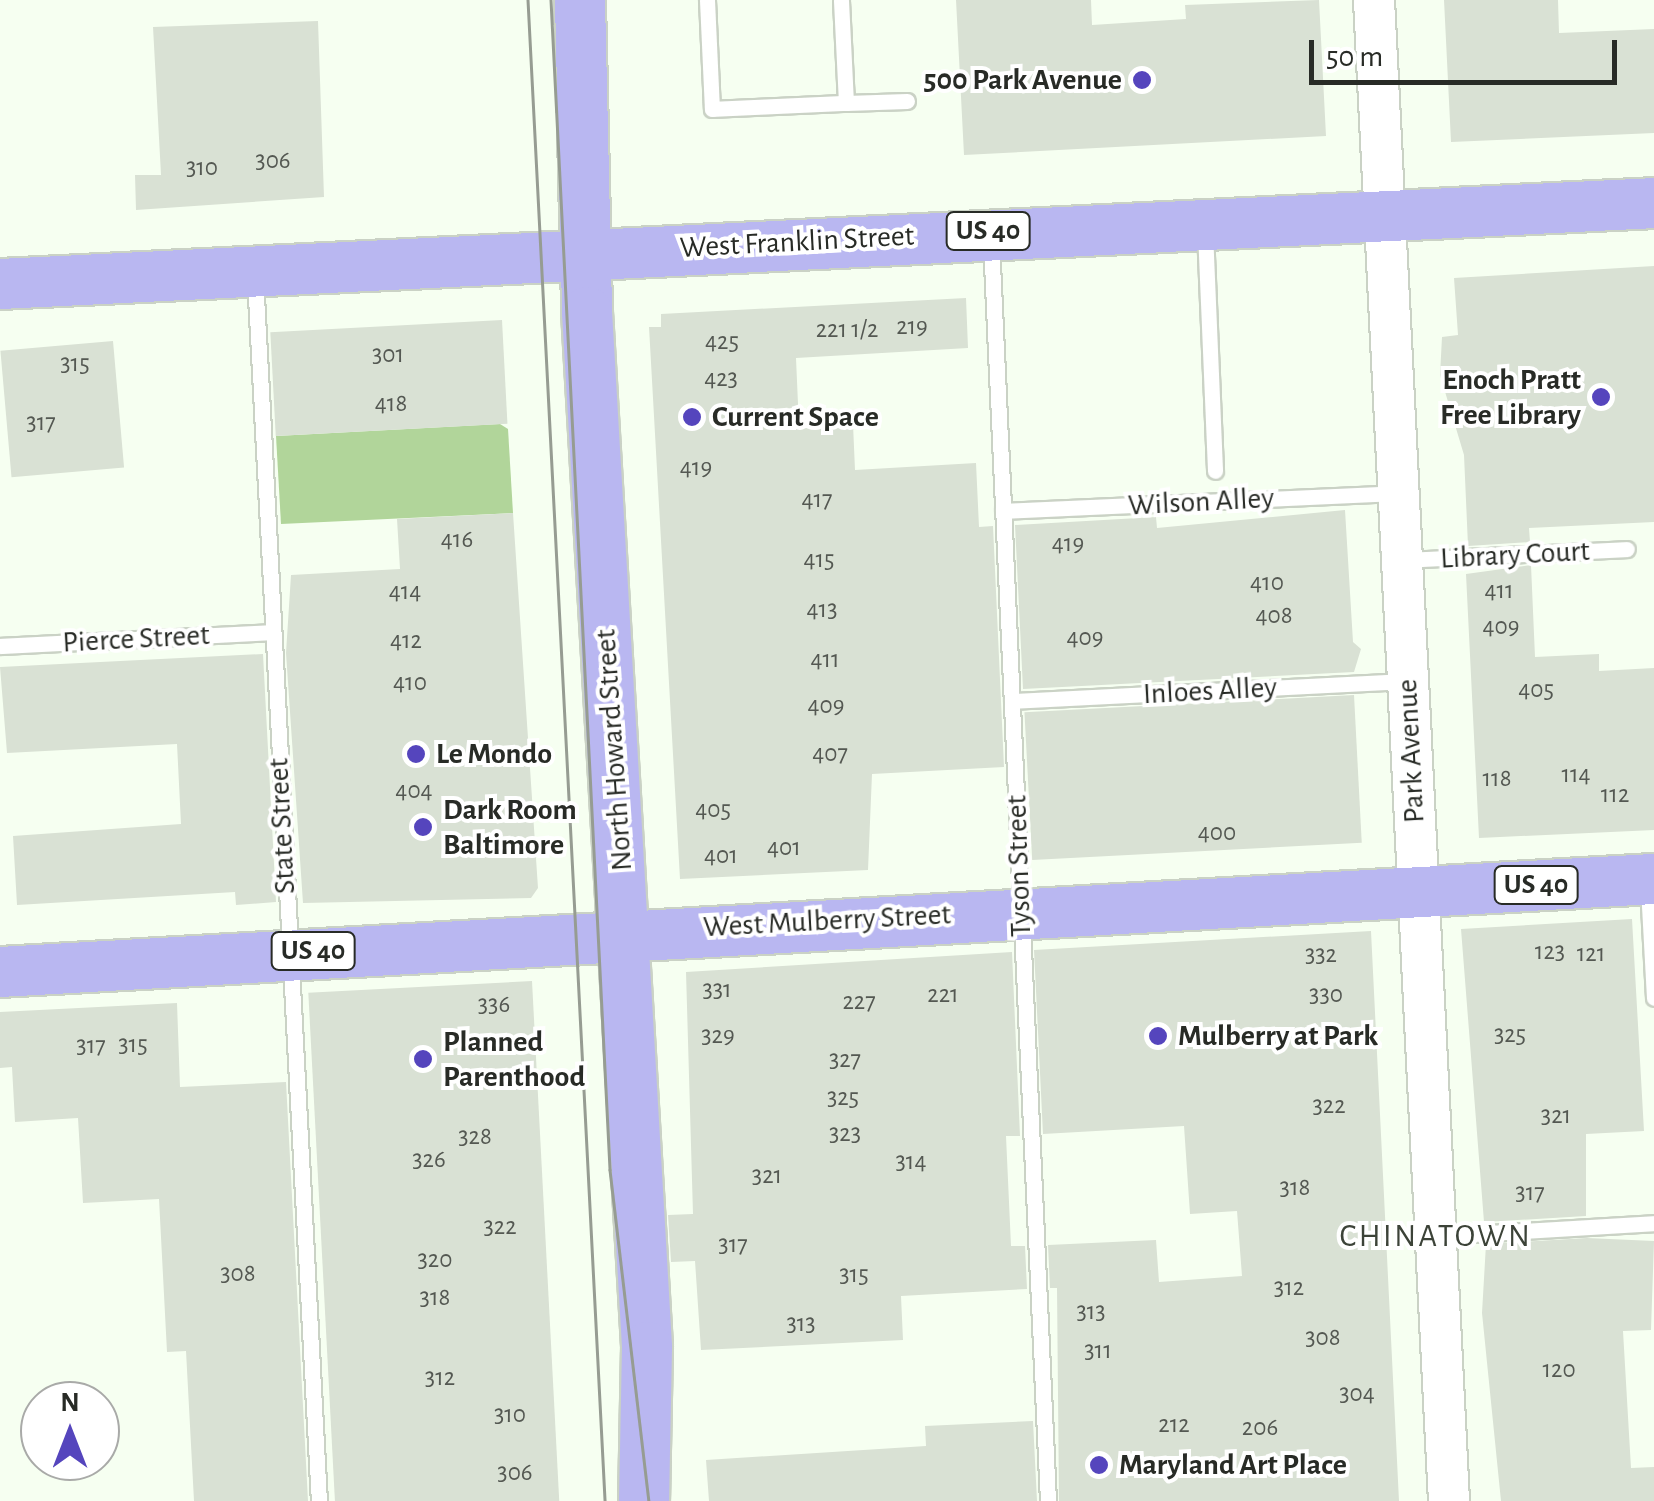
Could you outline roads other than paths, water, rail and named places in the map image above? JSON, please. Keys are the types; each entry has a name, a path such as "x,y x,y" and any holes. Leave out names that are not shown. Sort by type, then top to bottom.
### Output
{"main road":[{"name":"North Howard Street","path":"580,0 647,1347 644,1501"},
{"name":"West Franklin Street","path":"0,284 990,231 1387,218 1654,203"},
{"name":"West Mulberry Street","path":"0,972 626,932 1651,879"}],"street":[{"name":"Park Avenue","path":"1374,0 1449,1501"}],"lane":[{"path":"707,0 712,109 907,101"},
{"path":"841,0 846,103"},
{"path":"1204,222 1214,471"},
{"name":"Tyson Street","path":"990,231 1048,1501"},
{"name":"State Street","path":"255,270 320,1501"},
{"name":"Wilson Alley","path":"1003,511 1399,493"},
{"name":"Library Court","path":"1402,560 1627,549"},
{"name":"Pierce Street","path":"0,646 272,632"},
{"name":"Inloes Alley","path":"1012,701 1408,681"},
{"path":"1651,879 1654,998"},
{"path":"1435,1236 1654,1223"}],"tram line":[{"path":"528,0 605,1501"},
{"path":"551,0 610,1170 649,1501"}],"place":[{"name":"500 Park Avenue","path":"1142,80"},
{"name":"Enoch Pratt Free Library","path":"1601,397"},
{"name":"Current Space","path":"692,417"},
{"name":"Le Mondo","path":"416,754"},
{"name":"Dark Room Baltimore","path":"423,827"},
{"name":"Mulberry at Park","path":"1158,1036"},
{"name":"Planned Parenthood","path":"423,1059"},
{"name":"Maryland Art Place","path":"1099,1465"}],"district":[{"name":"CHINATOWN","path":"1436,1236"}]}
